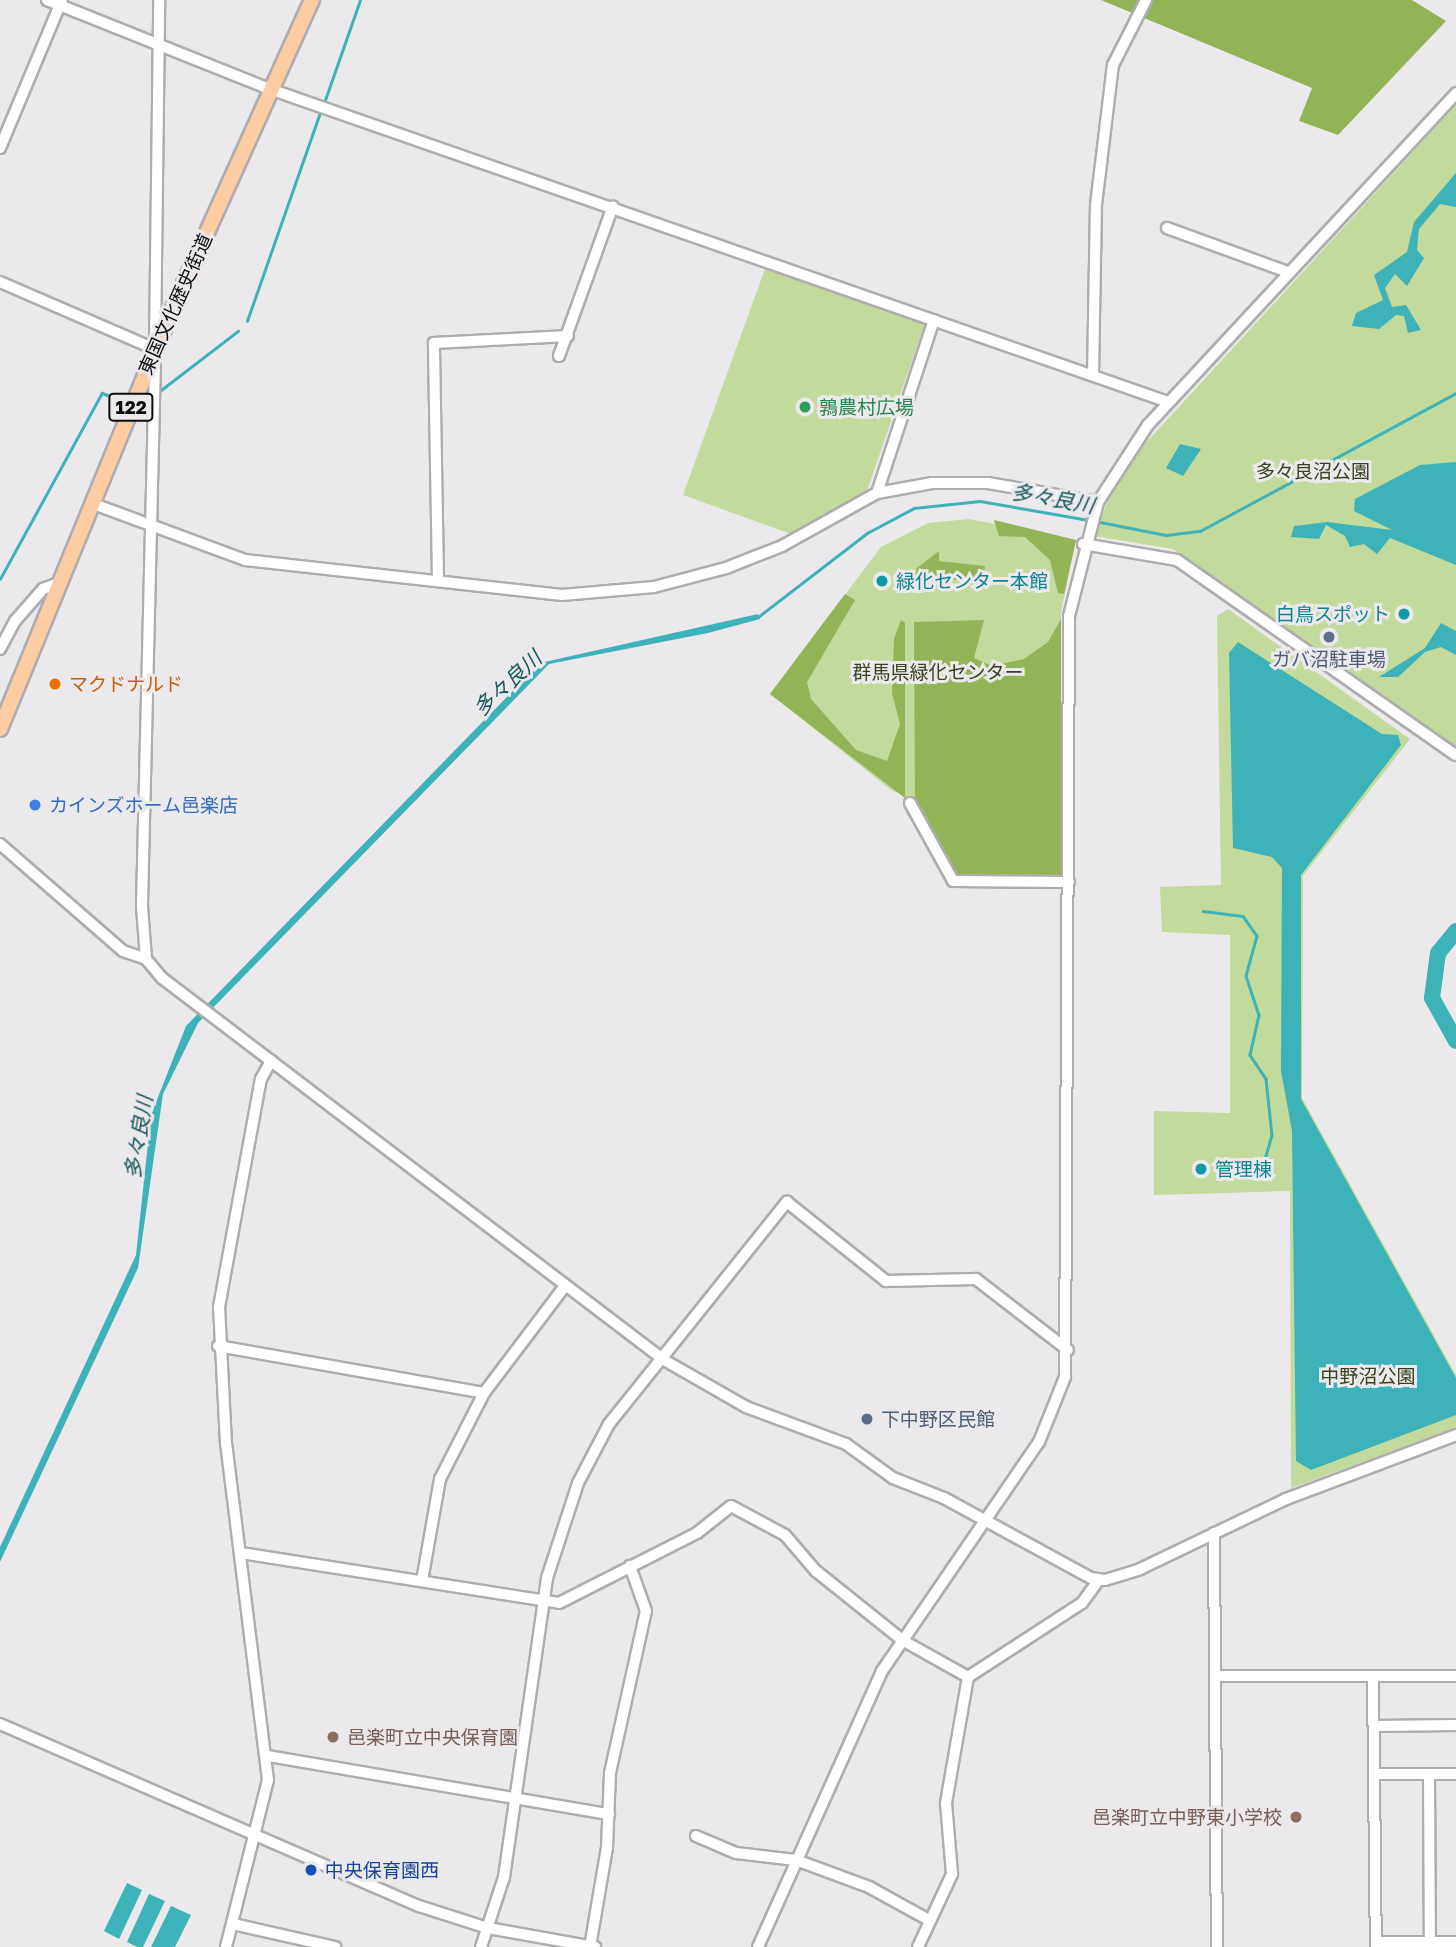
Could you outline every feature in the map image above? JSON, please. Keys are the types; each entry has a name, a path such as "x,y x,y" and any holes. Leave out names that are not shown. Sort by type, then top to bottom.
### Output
{"highway":[{"name":"東国文化歴史街道","path":"0,729 155,349 312,0"}],"street":[{"path":"47,0 61,3 162,50 1168,402"},
{"path":"146,959 150,523 162,50 159,0"},
{"path":"1093,374 1096,205 1113,65 1146,0"},
{"path":"0,148 61,3"},
{"path":"758,1947 796,1860 902,1640 1038,1442 1065,1377 1068,1350 1069,616 1085,539 1098,504 1132,445 1168,402 1456,93"},
{"path":"559,356 613,206"},
{"path":"1167,228 1289,272"},
{"path":"0,282 155,349"},
{"path":"877,493 934,320"},
{"path":"438,578 435,343 568,336"},
{"path":"91,503 245,560 438,578 562,595 654,587 757,557 877,493 964,482 1098,504"},
{"path":"1085,539 1171,558 1223,588 1456,755"},
{"path":"0,649 15,621 43,589 59,583"},
{"path":"910,803 953,881 1069,882"},
{"path":"0,844 122,951 146,959 190,1002 664,1360 746,1407 846,1444 883,1472 1099,1580"},
{"path":"226,1947 258,1837 268,1756 241,1553 218,1346 223,1281 261,1079 271,1061"},
{"path":"481,1947 488,1928 516,1797 545,1602 566,1516 597,1444 787,1202 886,1281 976,1279 1068,1350"},
{"path":"422,1581 440,1479 484,1392 565,1286"},
{"path":"218,1346 484,1392"},
{"path":"918,1947 927,1919 952,1874 946,1803 968,1677 1082,1603 1099,1580 1140,1569 1214,1533 1456,1435"},
{"path":"241,1553 559,1603 697,1533 731,1506 785,1535 816,1571 902,1640 968,1677"},
{"path":"1214,1533 1217,1947"},
{"path":"0,1724 419,1906 488,1928 592,1947 609,1814 610,1773 646,1612 630,1566"},
{"path":"1215,1676 1456,1676"},
{"path":"1373,1676 1376,1945 1456,1942"},
{"path":"1374,1726 1456,1725"},
{"path":"268,1756 609,1814"},
{"path":"1374,1774 1456,1774"},
{"path":"1429,1774 1430,1942"},
{"path":"696,1836 736,1853 796,1860 869,1887 927,1919"},
{"path":"233,1924 335,1947"}],"green space":[{"path":"1101,0 1412,0 1446,21 1338,135 1299,121 1312,88"},
{"name":"多々良沼公園","path":"1456,105 1456,751 1173,549 1094,536 1110,496 1144,445"},
{"name":"鶉農村広場","path":"766,266 925,323 867,491 791,534 683,495"},
{"name":"群馬県緑化センター","path":"969,519 1076,540 1061,612 1060,732 915,808 915,801 891,790 770,694 881,547 928,523"},
{"path":"994,520 1076,540 1064,594 1058,593 1050,560 1025,537 999,536"},
{"path":"939,551 939,561 985,566 984,584 950,579 911,585 917,568"},
{"path":"845,594 855,600 807,682 811,699 856,750 887,761 900,724 892,693 894,639 901,620 905,623 905,798 770,694"},
{"name":"中野沼公園","path":"1228,609 1410,739 1303,876 1302,1098 1456,1375 1456,1428 1291,1488 1290,1191 1154,1195 1154,1111 1230,1113 1230,935 1162,932 1160,887 1221,885 1217,616"},
{"path":"1061,619 1061,879 954,877 915,808 914,622 984,620 974,658 992,666 1024,659 1048,642"}],"water":[{"path":"1456,173 1456,207 1440,204 1419,229 1417,250 1424,258 1407,286 1395,274 1385,288 1392,307 1406,305 1421,330 1408,333 1404,316 1396,315 1379,329 1352,326 1356,313 1383,300 1374,275 1407,252 1414,222"},
{"path":"1180,444 1201,449 1183,476 1166,468"},
{"path":"1456,462 1456,565 1390,538 1377,554 1364,544 1350,547 1345,536 1326,525 1319,539 1291,537 1294,526 1327,522 1392,530 1354,511 1355,499 1420,465"},
{"path":"758,614 760,619 708,633 549,664 198,1023 163,1094 138,1268 0,1562 0,1547 136,1255 151,1115 186,1026 540,663"},
{"path":"1441,623 1456,631 1456,655 1441,647 1425,652 1398,677 1379,677 1425,648"},
{"name":"中野沼公園","path":"1238,642 1382,734 1398,735 1401,745 1301,875 1301,1099 1456,1378 1456,1415 1311,1470 1296,1461 1292,1131 1281,1071 1282,868 1272,857 1233,848 1229,653"},
{"path":"127,1883 142,1890 119,1939 104,1931"},
{"path":"149,1894 165,1901 143,1947 137,1947 127,1942"},
{"path":"171,1906 191,1915 175,1947 151,1947"}],"waterway":[{"path":"324,103 360,0"},
{"path":"247,321 321,110"},
{"path":"161,390 238,331"},
{"path":"0,579 102,393 124,401"},
{"name":"多々良川","path":"1095,521 1166,535 1200,531 1456,393"},
{"path":"137,406 148,400"},
{"name":"多々良川","path":"758,617 867,533 914,508 980,501 1089,520"},
{"path":"1203,911 1243,916 1257,936 1246,976 1259,1015 1250,1055 1266,1079 1272,1135 1264,1163"},
{"path":"1456,931 1438,953 1432,998 1456,1041"}],"place":[{"name":"鶉農村広場","path":"805,407"},
{"name":"緑化センター本館","path":"882,581"},
{"name":"白鳥スポット","path":"1404,614"},
{"name":"ガバ沼駐車場","path":"1329,637"},
{"name":"マクドナルド","path":"55,684"},
{"name":"カインズホーム邑楽店","path":"35,805"},
{"name":"管理棟","path":"1201,1169"},
{"name":"下中野区民館","path":"867,1419"},
{"name":"邑楽町立中央保育園","path":"333,1737"},
{"name":"邑楽町立中野東小学校","path":"1296,1817"},
{"name":"中央保育園西","path":"311,1870"}]}
